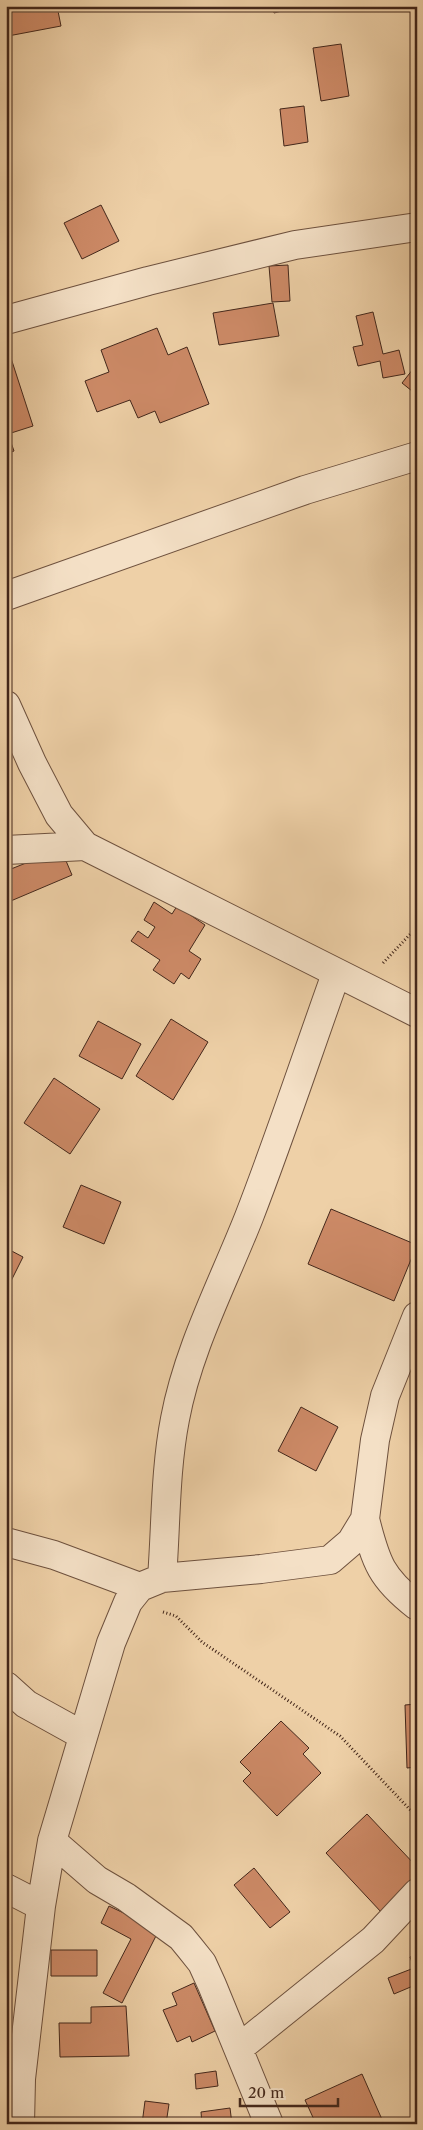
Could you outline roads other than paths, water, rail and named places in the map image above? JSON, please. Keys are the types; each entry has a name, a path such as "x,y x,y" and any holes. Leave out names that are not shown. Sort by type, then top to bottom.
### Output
{"street":[{"path":"6,320 148,281 295,245 417,227"},
{"path":"6,596 305,490 417,456"},
{"path":"6,705 32,763 59,815 85,846 336,974 417,1013"},
{"path":"6,850 85,846"},
{"path":"20,2124 21,2079 41,1906 52,1841 82,1735 111,1643 144,1589 169,1464 175,1419 188,1371 207,1317 249,1216 336,974"},
{"path":"417,1316 385,1396 375,1440 365,1519 373,1552 381,1572 417,1606"},
{"path":"330,1560 351,1542 365,1519"},
{"path":"6,1542 54,1555 144,1589 261,1569 330,1560 381,1572"},
{"path":"6,1686 26,1704 82,1735"},
{"path":"52,1841 97,1880 126,1897 181,1937 202,1963 268,2124"},
{"path":"6,1888 41,1906"},
{"path":"238,2048 373,1940 417,1893"}]}
